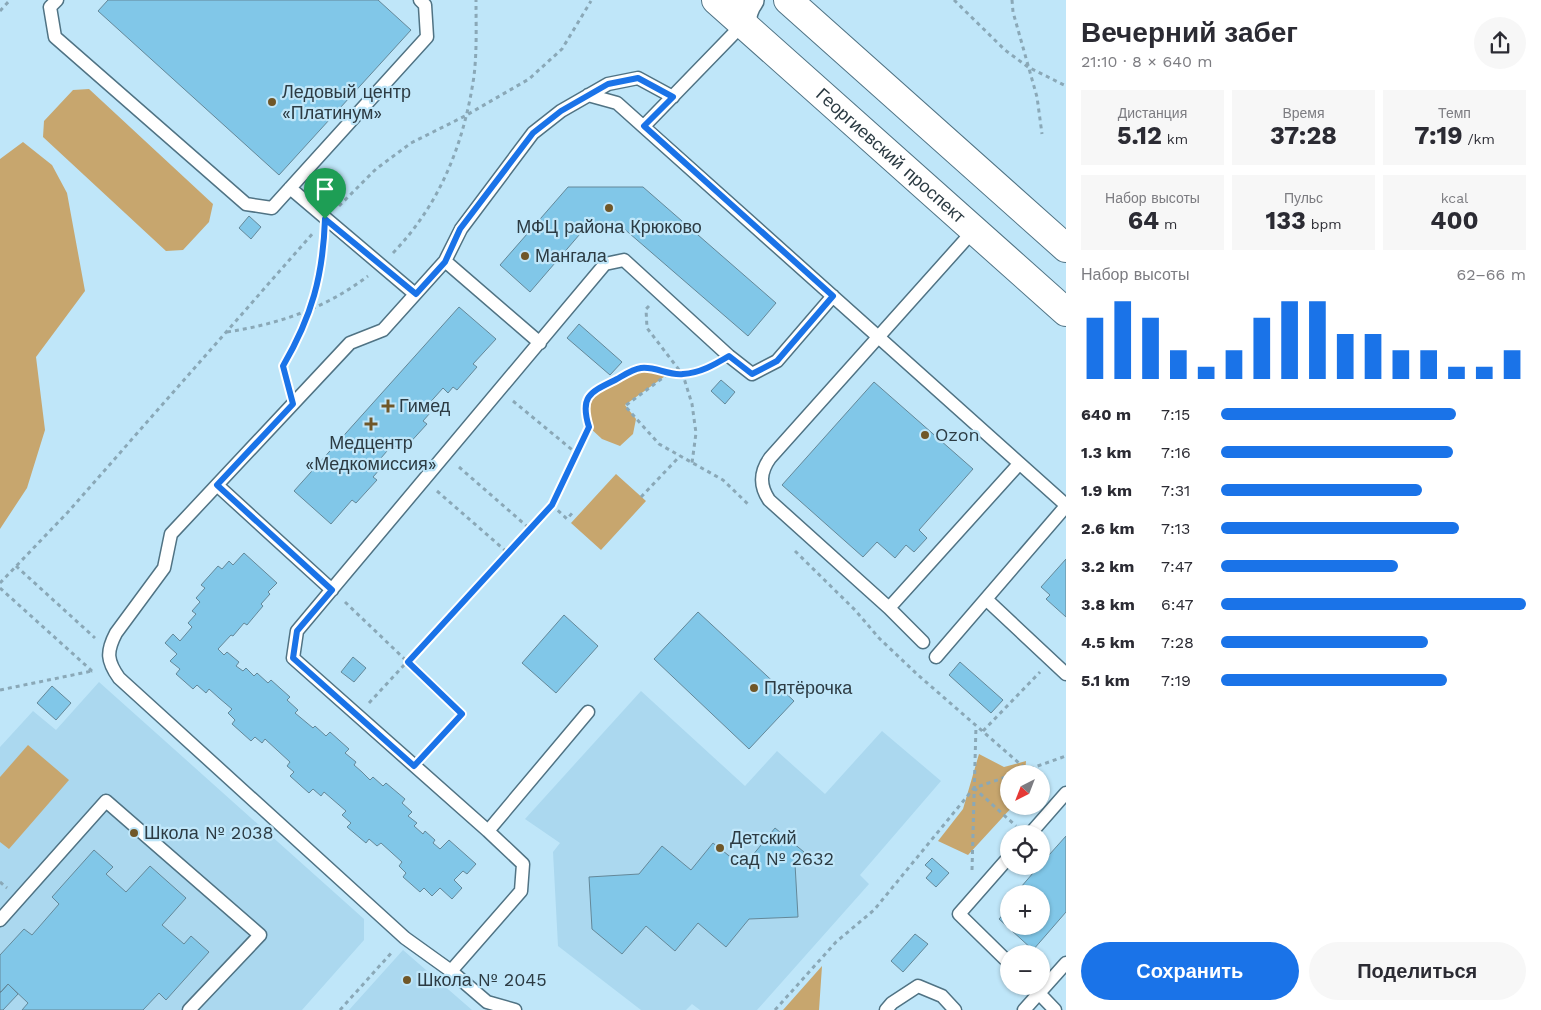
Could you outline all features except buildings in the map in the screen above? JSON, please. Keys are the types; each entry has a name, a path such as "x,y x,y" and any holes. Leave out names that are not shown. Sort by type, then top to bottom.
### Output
{"main road":[{"name":"Георгиевский проспект","path":"716,0 747,12 974,230 1066,312"},
{"path":"788,0 1066,248"}],"lane":[{"path":"57,0 50,7 55,37 246,204 272,208 427,37 425,5 420,0"},
{"path":"644,126 673,97 747,12"},
{"path":"514,1010 487,1002 451,971 405,938 119,678 111,666 108,655 110,644 116,633 164,568 171,534 350,343 383,330 445,262 460,229 533,133 561,111 608,84 638,78 673,97"},
{"path":"588,95 618,103 1066,506 936,657"},
{"path":"290,188 416,294"},
{"path":"923,642 889,608 769,500 764,491 762,480 763,468 974,230"},
{"path":"451,971 522,891 522,864 488,831 293,658 297,631 605,264 624,260 729,356 752,374 777,361 833,296"},
{"path":"445,262 540,343"},
{"path":"889,608 1020,464"},
{"path":"217,485 332,590"},
{"path":"987,600 1066,674"},
{"path":"488,831 588,712"},
{"path":"1038,825 1066,793"},
{"path":"0,920 106,801 260,935 189,1010"},
{"path":"1000,867 958,914 1000,954"},
{"path":"1050,977 1066,963"},
{"path":"886,1010 892,1003 918,986 942,996 955,1010"},
{"path":"1024,1010 1032,995"},
{"path":"1040,995 1055,1010"}],"path":[{"path":"0,11 10,0"},
{"path":"227,332 257,328 291,318 323,305 353,287 381,266 411,234 436,198 454,158 474,76 476,0"},
{"path":"954,0 1005,50 1028,67 1066,86"},
{"path":"1012,0 1013,12 1037,97 1042,134"},
{"path":"0,582 68,512 325,219 376,169 411,143 465,116 529,79 562,49 592,1"},
{"path":"293,404 283,366 299,338 319,281 324,252 325,219"},
{"path":"660,294 646,309 647,328 683,374 692,404 696,433 692,463"},
{"path":"357,716 552,505 589,427 584,410 591,392 642,368 668,374 683,374 705,370 729,356"},
{"path":"668,374 625,406 659,444 723,480 751,507"},
{"path":"500,390 576,453"},
{"path":"446,455 530,529"},
{"path":"642,497 680,456"},
{"path":"424,480 508,553"},
{"path":"552,505 567,519 574,511"},
{"path":"793,548 855,610 879,638 1021,765"},
{"path":"16,566 98,640 110,644"},
{"path":"0,588 92,670"},
{"path":"332,590 462,714 414,766"},
{"path":"983,732 1052,660"},
{"path":"0,690 111,666"},
{"path":"972,899 976,726"},
{"path":"1041,765 1066,756"},
{"path":"775,1010 836,942 874,910 974,788 1000,779"},
{"path":"974,788 1015,825"},
{"path":"340,1010 405,938"}],"shaded area":[{"path":"89,89 213,204 209,222 183,250 166,251 43,137 44,121 73,90"},
{"path":"23,142 52,165 67,193 85,291 36,357 45,430 27,488 0,529 0,159"},
{"path":"642,368 668,374 625,405 636,419 633,434 620,446 602,439 589,427 584,410 591,392"},
{"path":"616,474 646,501 601,550 571,523"},
{"name":"Школа № 2038","path":"99,682 364,919 364,940 302,1010 0,1010 0,747 33,711 56,730"},
{"name":"Детский сад № 2632","path":"641,691 745,786 777,751 825,794 882,731 941,781 860,875 869,884 757,1010 700,1010 692,1004 686,1010 641,1010 558,946 553,852 560,843 525,819"},
{"path":"28,745 69,780 9,849 0,842 0,777"},
{"path":"979,754 1000,765 1000,815 1005,815 968,855 938,841 963,809"},
{"path":"1026,761 1026,765 1011,765"},
{"name":"Школа № 2045","path":"403,950 472,1010 349,1010"},
{"path":"822,966 819,1010 783,1010"}],"place":[{"name":"Ледовый центр «Платинум»","path":"272,102"},
{"name":"МФЦ района Крюково","path":"609,208"},
{"name":"Мангала","path":"525,256"},
{"name":"Гимед","path":"388,406"},
{"name":"Медцентр «Медкомиссия»","path":"371,424"},
{"name":"Ozon","path":"925,435"},
{"name":"Пятёрочка","path":"754,688"},
{"name":"Школа № 2038","path":"134,833"},
{"name":"Детский сад № 2632","path":"720,848"},
{"name":"Школа № 2045","path":"407,980"}],"route":[{"path":"638,78 673,97 644,126 833,296 777,361 752,374 729,356 705,370 683,374 668,374 642,368 591,392 584,410 589,427 552,505 408,662 462,714 414,766 293,658 297,631 332,590 217,485 293,404 283,366 299,338 319,281 324,252 325,219 416,294 445,262 460,229 533,133 561,111 608,84 638,78"}]}
